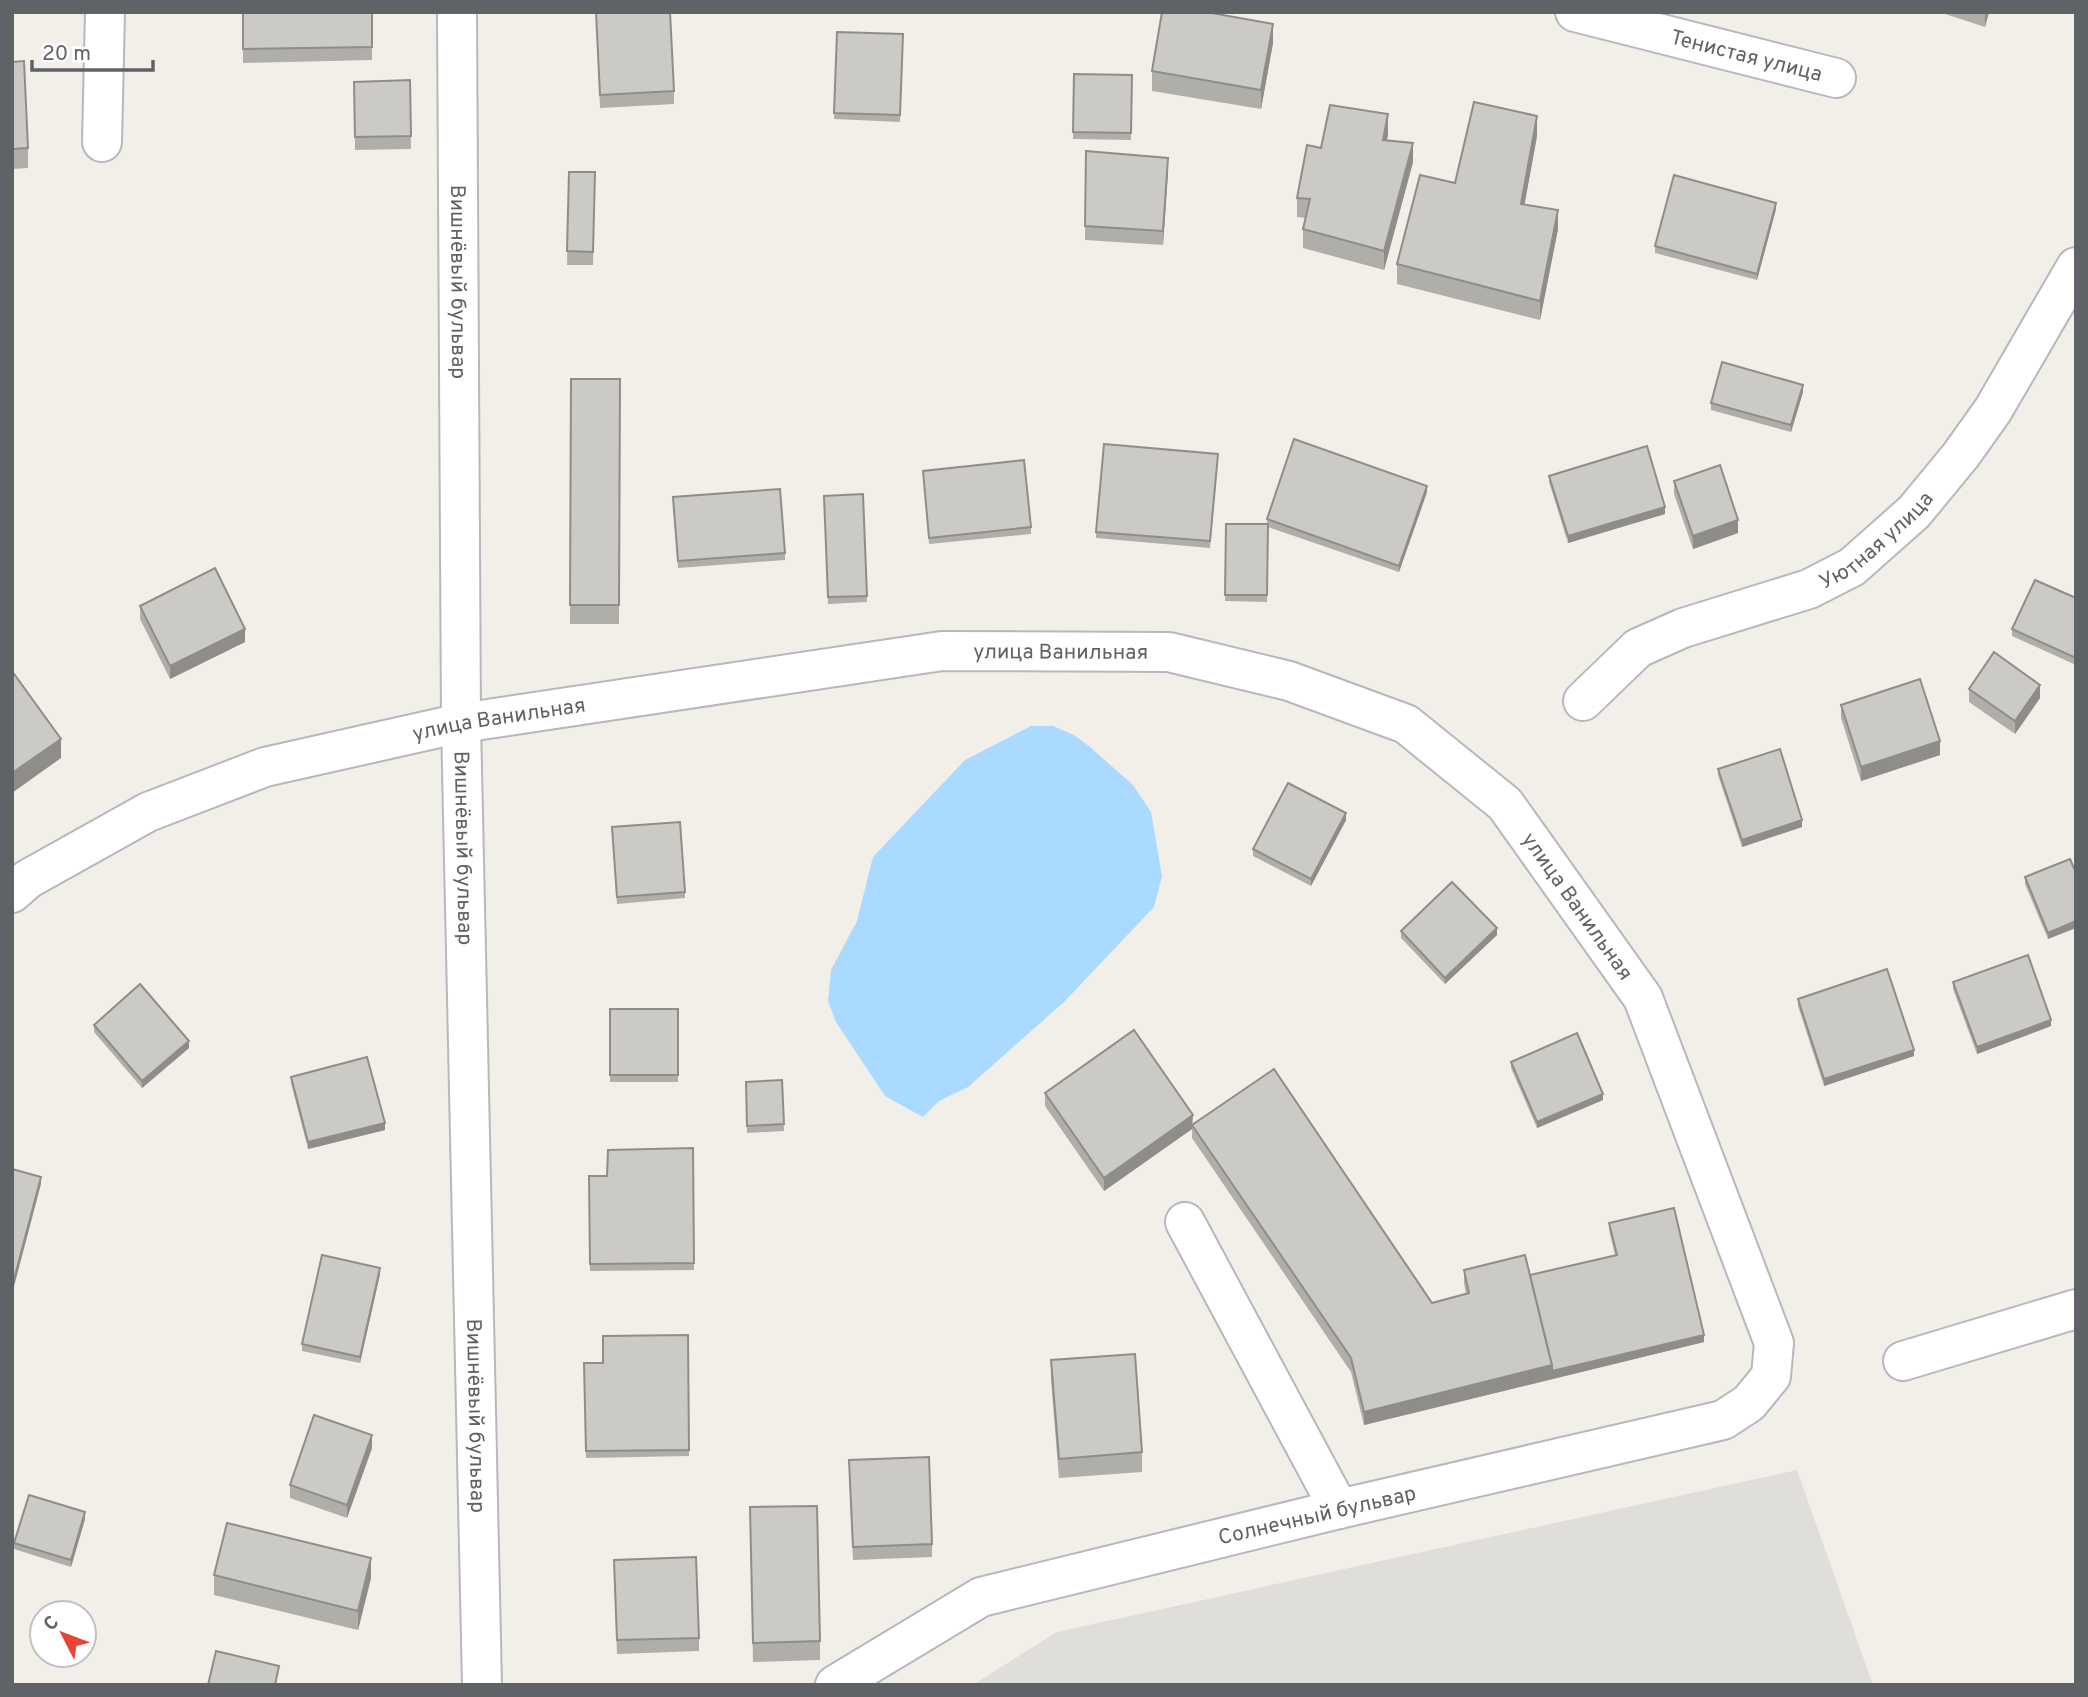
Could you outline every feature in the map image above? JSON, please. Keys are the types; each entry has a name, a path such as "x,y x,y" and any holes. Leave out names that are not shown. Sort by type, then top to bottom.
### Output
{"street":[{"path":"102,142 105,12"},
{"name":"Вишнёвый бульвар","path":"457,12 461,723 482,1685"},
{"name":"Тенистая улица","path":"1575,12 1836,78"},
{"name":"Уютная улица","path":"1583,701 1638,648 1683,628 1809,589 1852,567 1914,512 1961,455 1993,410 2076,267"},
{"name":"улица Ванильная","path":"12,893 28,879 148,812 251,772 461,723 942,651 1169,652 1289,681 1406,724 1505,804 1643,998 1774,1343"},
{"path":"1185,1222 1339,1509"},
{"path":"1903,1361 2076,1309"},
{"name":"Солнечный бульвар","path":"835,1685 981,1597 1339,1509 1723,1420 1749,1403 1771,1376 1774,1343"}],"shaded area":[{"path":"1797,1470 1873,1685 973,1685 1057,1632"}],"water":[{"path":"1031,726 1053,726 1074,735 1133,785 1151,812 1162,876 1154,907 1064,1002 968,1087 939,1101 923,1117 885,1096 836,1022 828,1001 831,970 857,921 873,857 965,760"}],"building":[{"path":"243,12 372,12 372,47 243,49"},
{"path":"596,12 670,12 674,91 600,95"},
{"path":"1162,12 1206,12 1273,24 1261,90 1152,71"},
{"path":"837,32 903,34 900,115 834,113"},
{"path":"24,61 28,148 12,149 12,62"},
{"path":"1074,74 1132,75 1131,133 1073,132"},
{"path":"410,80 411,136 355,137 354,82"},
{"path":"1474,102 1537,116 1521,204 1558,210 1540,301 1397,264 1420,175 1455,183"},
{"path":"1330,105 1388,114 1383,140 1413,143 1384,251 1303,229 1310,199 1297,198 1307,145 1321,148"},
{"path":"1086,151 1168,158 1163,231 1085,226"},
{"path":"569,172 595,172 593,252 567,251"},
{"path":"1674,175 1776,203 1757,274 1655,246"},
{"path":"1722,362 1803,385 1791,425 1711,403"},
{"path":"571,379 620,379 619,605 570,605"},
{"path":"1294,439 1427,486 1399,566 1267,519"},
{"path":"1104,444 1218,454 1210,541 1096,532"},
{"path":"1647,446 1665,507 1568,536 1549,476"},
{"path":"1024,460 1031,527 929,538 923,471"},
{"path":"1720,465 1738,520 1693,536 1674,481"},
{"path":"780,489 785,553 678,561 673,497"},
{"path":"863,494 867,596 828,597 824,496"},
{"path":"1226,524 1268,524 1267,595 1225,595"},
{"path":"215,568 245,629 170,666 140,606"},
{"path":"2035,580 2076,598 2076,658 2012,629"},
{"path":"1994,652 2040,685 2015,721 1969,689"},
{"path":"12,671 61,739 12,773"},
{"path":"1920,679 1940,741 1861,767 1841,705"},
{"path":"1780,749 1802,820 1742,840 1718,769"},
{"path":"1288,783 1346,813 1311,879 1253,849"},
{"path":"680,822 685,892 617,897 612,827"},
{"path":"2070,859 2076,873 2076,921 2048,933 2025,877"},
{"path":"1452,882 1497,928 1445,978 1401,931"},
{"path":"2028,955 2051,1020 1977,1047 1953,982"},
{"path":"1887,969 1914,1050 1824,1079 1798,999"},
{"path":"140,984 189,1041 142,1081 94,1025"},
{"path":"610,1009 678,1009 678,1075 610,1075"},
{"path":"1134,1030 1193,1115 1104,1178 1045,1093"},
{"path":"1577,1033 1603,1094 1537,1122 1511,1062"},
{"path":"367,1057 385,1123 308,1142 291,1077"},
{"path":"1274,1069 1432,1303 1469,1293 1464,1270 1525,1255 1552,1365 1364,1412 1351,1358 1192,1125"},
{"path":"782,1080 784,1124 747,1126 746,1082"},
{"path":"693,1148 694,1263 590,1264 589,1176 607,1176 608,1150"},
{"path":"12,1169 41,1177 12,1287"},
{"path":"1674,1208 1704,1335 1552,1371 1530,1275 1617,1255 1609,1223"},
{"path":"322,1255 380,1268 360,1357 302,1344"},
{"path":"688,1335 689,1450 586,1451 584,1363 603,1363 603,1336"},
{"path":"1135,1354 1142,1452 1059,1459 1051,1360"},
{"path":"314,1415 372,1435 347,1505 290,1485"},
{"path":"929,1457 932,1544 853,1547 849,1460"},
{"path":"29,1495 85,1512 71,1560 14,1543"},
{"path":"817,1506 820,1641 753,1643 750,1507"},
{"path":"227,1523 371,1558 358,1611 214,1575"},
{"path":"696,1557 699,1638 617,1640 614,1560"},
{"path":"216,1651 279,1666 275,1685 208,1685"}]}
